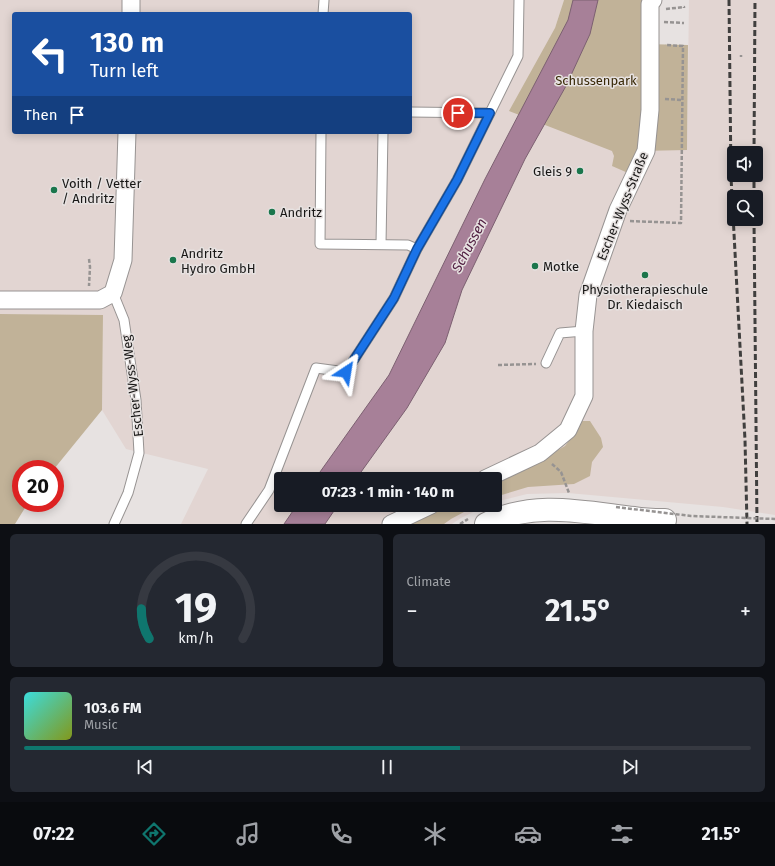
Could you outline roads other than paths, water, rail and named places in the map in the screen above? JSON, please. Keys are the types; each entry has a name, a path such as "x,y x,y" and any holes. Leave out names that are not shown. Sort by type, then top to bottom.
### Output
{"street":[{"path":"131,0 131,12"},
{"name":"Escher-Wyss-Straße","path":"500,472 540,453 568,430 584,396 584,331 588,295 614,220 646,151 650,110 650,4 658,6"},
{"path":"0,300 100,300 113,293 124,260 127,134"},
{"path":"486,524 500,517 545,509 585,511 635,519 665,520"},
{"path":"391,524 416,512"}],"lane":[{"path":"323,12 324,0"},
{"path":"246,524 269,490 316,368 346,372 394,298 417,249 457,180 518,56 519,0"},
{"path":"412,112 490,113"},
{"path":"321,134 320,244 408,245 417,249"},
{"path":"381,244 383,134"},
{"name":"Escher-Wyss-Weg","path":"113,293 124,320 136,400 139,453 128,493 114,524"},
{"path":"546,363 560,333 584,331"}],"water":[{"name":"Schussen","path":"573,0 598,0 590,34 566,86 525,159 462,290 445,343 407,408 361,472 320,472 389,375 485,179 568,20"},
{"path":"292,512 333,512 325,524 284,524"}],"railway":[{"path":"729,0 731,177 745,440 747,524"},
{"path":"754,146 755,0"},
{"path":"754,182 754,190"},
{"path":"754,226 757,524"}],"place":[{"name":"Gleis 9","path":"580,171"},
{"name":"Voith / Vetter / Andritz","path":"54,190"},
{"name":"Andritz","path":"272,212"},
{"name":"Andritz Hydro GmbH","path":"173,260"},
{"name":"Motke","path":"535,266"},
{"name":"Physiotherapieschule Dr. Kiedaisch","path":"645,275"}],"park label":[{"name":"Schussenpark","path":"596,80"}]}
